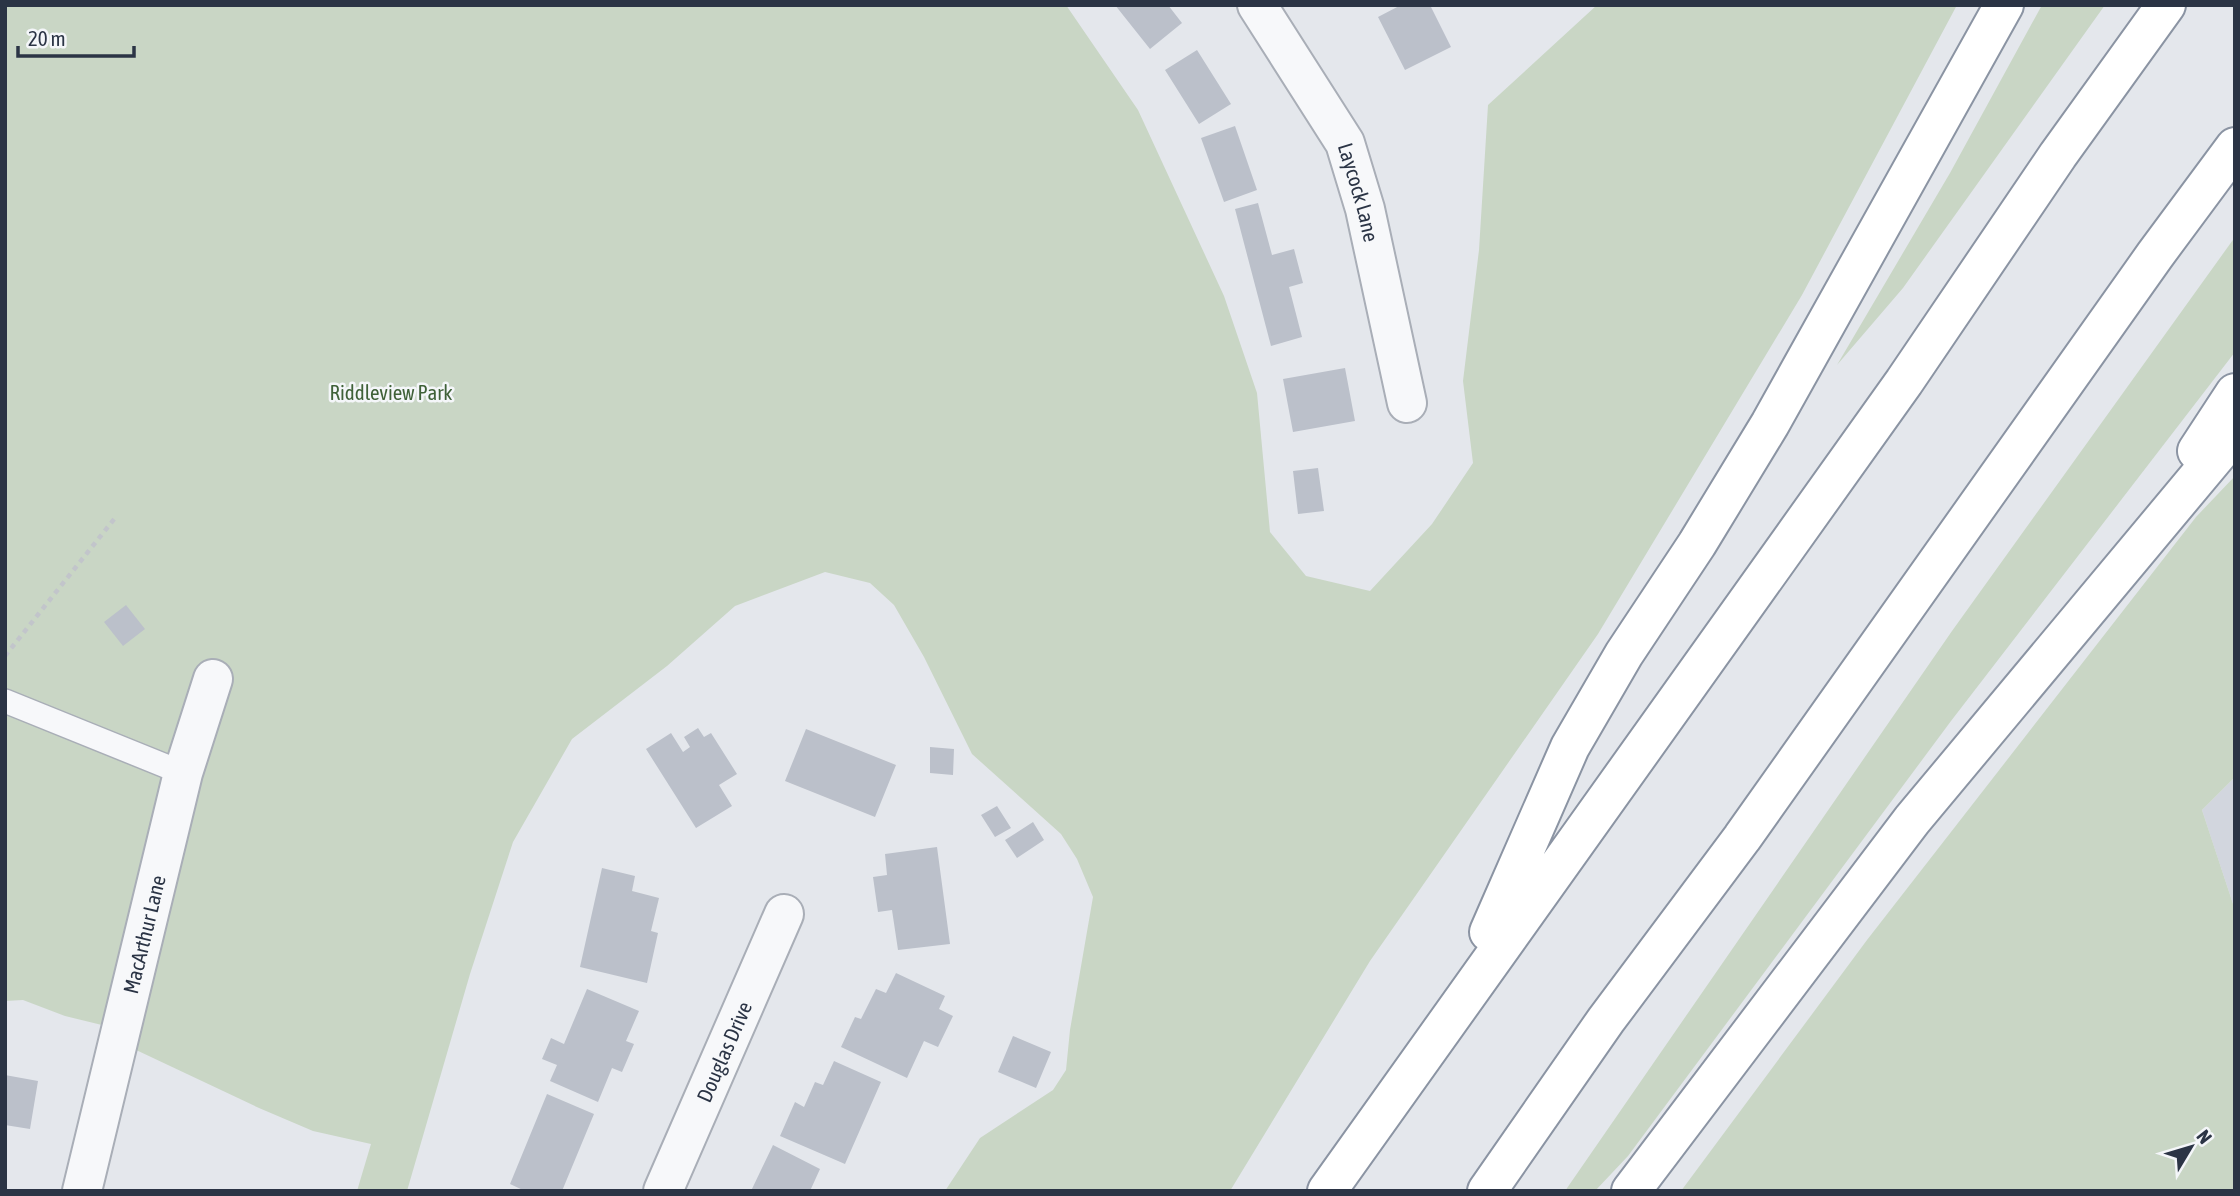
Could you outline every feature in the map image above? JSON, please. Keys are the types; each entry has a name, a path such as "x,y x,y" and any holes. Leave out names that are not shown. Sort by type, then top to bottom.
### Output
{"highway":[{"path":"1459,1002 1570,747 1624,654 1697,544 1770,424 2004,5"},
{"path":"1327,1191 1459,1002 1904,382 2058,155 2166,5"},
{"path":"1487,1191 1606,1020 1742,838 2155,255 2235,147"},
{"path":"2123,564 2235,393"},
{"path":"1630,1191 1912,820 2235,433"}],"street":[{"name":"Laycock Lane","path":"1257,5 1345,143 1364,209 1407,403"},
{"name":"MacArthur Lane","path":"82,1191 183,773 213,679"},
{"name":"Douglas Drive","path":"663,1191 784,914"}],"lane":[{"path":"5,701 183,773"}],"path":[{"path":"5,656 115,518"}],"shaded area":[{"path":"2235,777 2235,910 2202,810"}],"green space":[{"name":"Riddleview Park","path":"5,5 1066,5 1138,110 1224,296 1257,393 1270,532 1306,576 1370,591 1432,524 1473,463 1463,381 1479,250 1488,105 1597,5 1957,5 1802,295 1598,634 1370,961 1230,1191 945,1191 980,1138 1053,1090 1066,1070 1070,1030 1093,897 1077,859 1061,834 972,754 924,657 894,605 870,583 825,572 735,606 667,666 572,739 513,842 470,974 407,1191 357,1191 371,1144 313,1131 259,1108 134,1049 106,1026 65,1016 23,1000 5,1001"},
{"path":"2042,5 2105,5 1903,288 1837,365 1950,173"},
{"path":"2235,237 2235,352 1951,721 1628,1156 1595,1191 1565,1191 1952,631"},
{"path":"2235,476 2235,777 2202,810 2235,910 2235,1191 1681,1191 1867,940 2196,517"}],"building":[{"path":"1115,5 1168,5 1182,23 1150,49"},
{"path":"1401,5 1430,5 1451,47 1405,70 1378,17"},
{"path":"1197,50 1231,104 1199,124 1165,70"},
{"path":"1235,126 1257,190 1224,202 1201,138"},
{"path":"1258,203 1272,255 1294,249 1303,283 1289,287 1302,337 1271,346 1235,209"},
{"path":"1345,368 1355,421 1293,432 1283,379"},
{"path":"1318,468 1324,511 1298,514 1293,471"},
{"path":"126,605 145,629 123,646 104,622"},
{"path":"698,728 704,737 711,733 737,774 719,785 732,806 696,828 646,749 671,733 683,752 690,747 684,737"},
{"path":"806,729 896,765 875,817 785,781"},
{"path":"930,747 954,749 953,775 930,773"},
{"path":"997,806 1011,828 995,837 981,815"},
{"path":"1033,822 1044,840 1017,858 1005,840"},
{"path":"937,847 950,944 898,950 892,910 878,912 873,877 887,875 885,854"},
{"path":"602,868 635,876 632,891 659,898 651,931 658,933 647,983 580,967"},
{"path":"896,973 945,996 939,1009 953,1016 938,1047 924,1041 907,1078 841,1047 855,1017 861,1019 876,989 886,993"},
{"path":"587,989 639,1011 626,1041 634,1044 622,1072 612,1068 598,1102 550,1081 557,1065 542,1059 551,1038 564,1044"},
{"path":"1013,1036 1051,1052 1036,1088 998,1072"},
{"path":"834,1061 881,1082 845,1164 780,1136 795,1102 804,1107 815,1082 823,1085"},
{"path":"5,1075 38,1081 30,1129 5,1125"},
{"path":"547,1094 594,1114 562,1191 525,1191 510,1184"},
{"path":"773,1145 820,1169 810,1191 751,1191"}]}
